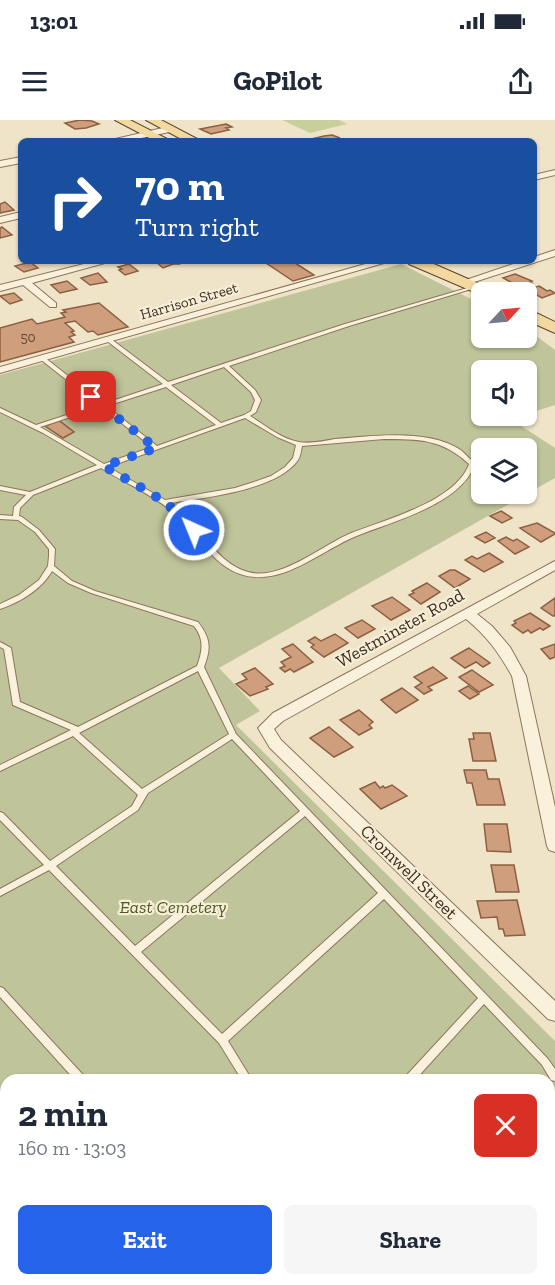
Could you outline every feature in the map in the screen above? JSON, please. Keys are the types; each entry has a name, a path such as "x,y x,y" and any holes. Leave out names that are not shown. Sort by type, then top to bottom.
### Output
{"main road":[{"path":"121,120 159,138"},
{"path":"152,120 189,138"},
{"path":"420,264 471,285"},
{"path":"438,264 471,284"},
{"path":"537,319 555,328"}],"street":[{"path":"126,138 171,129"},
{"path":"0,164 18,161"},
{"path":"537,177 555,172"},
{"path":"0,220 18,216"},
{"path":"537,258 555,253"},
{"path":"0,288 95,264"},
{"name":"Harrison Street","path":"0,369 375,264"},
{"path":"486,282 524,264"},
{"path":"25,282 53,305"},
{"name":"Westminster Road","path":"266,728 278,717 555,565"},
{"path":"467,613 487,629 505,650 519,676 555,846"},
{"name":"Cromwell Street","path":"266,728 275,744 555,1013"}],"lane":[{"path":"111,403 471,289"},
{"path":"109,340 220,425"},
{"path":"42,358 156,448"},
{"path":"15,518 17,507 31,494 253,412 258,400 253,391 226,366"},
{"path":"35,427 93,408"},
{"path":"0,410 35,427 165,502 186,520 216,558 240,571 256,576 270,575 352,536 385,525 419,509 456,488 471,472 472,464 463,453 436,442 397,436 299,444 246,416"},
{"path":"165,502 259,483 291,465 297,456 299,444"},
{"path":"0,490 31,494"},
{"path":"0,517 20,518 37,531 52,549 51,567 39,583 15,601 0,607"},
{"path":"51,567 70,582 93,592 196,624 203,632 207,644 200,667 233,735 545,1062 553,1074"},
{"path":"0,644 7,648 16,703 76,731 142,795"},
{"path":"0,768 200,667"},
{"path":"0,893 49,866 135,808 145,791 233,735"},
{"path":"134,952 305,811"},
{"path":"0,816 222,1041 243,1074"},
{"path":"222,1041 384,893"},
{"path":"0,991 76,1074"},
{"path":"414,1074 484,998"}],"green space":[{"path":"282,120 339,120 347,124 310,133"},
{"name":"East Cemetery","path":"401,264 471,299 471,348 537,348 537,336 555,350 555,405 537,411 537,360 471,360 471,426 521,426 555,448 555,478 537,488 537,438 471,438 471,504 509,504 219,668 260,711 236,725 555,1041 555,1074 0,1074 0,375"}],"building":[{"path":"80,120 99,124 75,129 65,123"},
{"path":"226,124 232,127 226,128 229,130 211,134 200,129"},
{"path":"332,135 340,138 316,138"},
{"path":"5,202 14,210 0,213 0,204"},
{"path":"2,227 12,235 0,238"},
{"path":"33,264 38,268 24,272 15,266"},
{"path":"129,264 138,271 125,275 118,267"},
{"path":"158,264 173,264 163,268"},
{"path":"268,264 297,264 314,275 293,281"},
{"path":"98,273 107,282 90,285 81,278"},
{"path":"515,274 532,281 511,282 503,278"},
{"path":"67,281 77,289 60,293 51,285"},
{"path":"537,287 555,293 542,298 537,295"},
{"path":"14,293 22,300 10,304 0,296"},
{"path":"99,303 128,327 98,335 93,331 88,332 75,321 65,323 74,331 71,332 75,335 69,337 74,342 0,362 0,328 32,319 37,324 65,317 61,313 66,312 63,310"},
{"path":"59,421 74,432 63,438 45,426"},
{"path":"501,511 512,518 502,523 490,516"},
{"path":"537,523 555,534 541,542 520,528"},
{"path":"486,532 495,538 485,543 475,537"},
{"path":"506,537 513,541 517,539 529,547 515,554 498,541"},
{"path":"489,553 503,562 484,572 465,560 472,556 477,559"},
{"path":"455,570 470,579 455,588 439,576"},
{"path":"427,583 440,592 421,604 409,595"},
{"path":"392,597 410,610 391,620 372,606"},
{"path":"555,598 555,616 553,616 541,608"},
{"path":"530,613 550,626 543,630 540,628 531,633 528,630 523,633 512,625 516,623 514,621"},
{"path":"362,620 375,629 358,638 345,628"},
{"path":"335,634 348,643 324,657 311,647 314,645 308,641 315,637 321,641"},
{"path":"293,644 313,662 294,672 290,669 285,672 280,668 285,666 281,662 291,657 282,649"},
{"path":"555,644 555,657 550,659 541,649"},
{"path":"469,648 490,663 483,667 476,662 465,668 451,658"},
{"path":"433,667 447,678 428,687 432,690 424,694 415,687 422,683 414,677"},
{"path":"255,668 273,684 266,687 268,689 250,696 236,684 247,679 242,674"},
{"path":"472,670 493,685 479,692 459,677"},
{"path":"468,686 479,694 470,699 459,691"},
{"path":"402,688 418,700 396,713 381,700"},
{"path":"359,710 373,722 369,725 372,728 359,735 340,720"},
{"path":"329,727 353,747 334,757 310,738"},
{"path":"473,733 490,733 496,761 473,761 469,739 474,739"},
{"path":"464,770 486,770 488,779 499,779 505,805 477,805 472,783 467,783"},
{"path":"375,782 380,788 392,785 407,796 381,809 360,789"},
{"path":"484,824 507,824 511,852 487,851"},
{"path":"491,865 514,865 519,892 496,892"},
{"path":"517,900 525,935 505,936 503,929 499,929 497,917 481,918 477,901"}],"route":[{"path":"91,397 156,448 104,466 124,479 154,493 186,520 194,530"}]}
